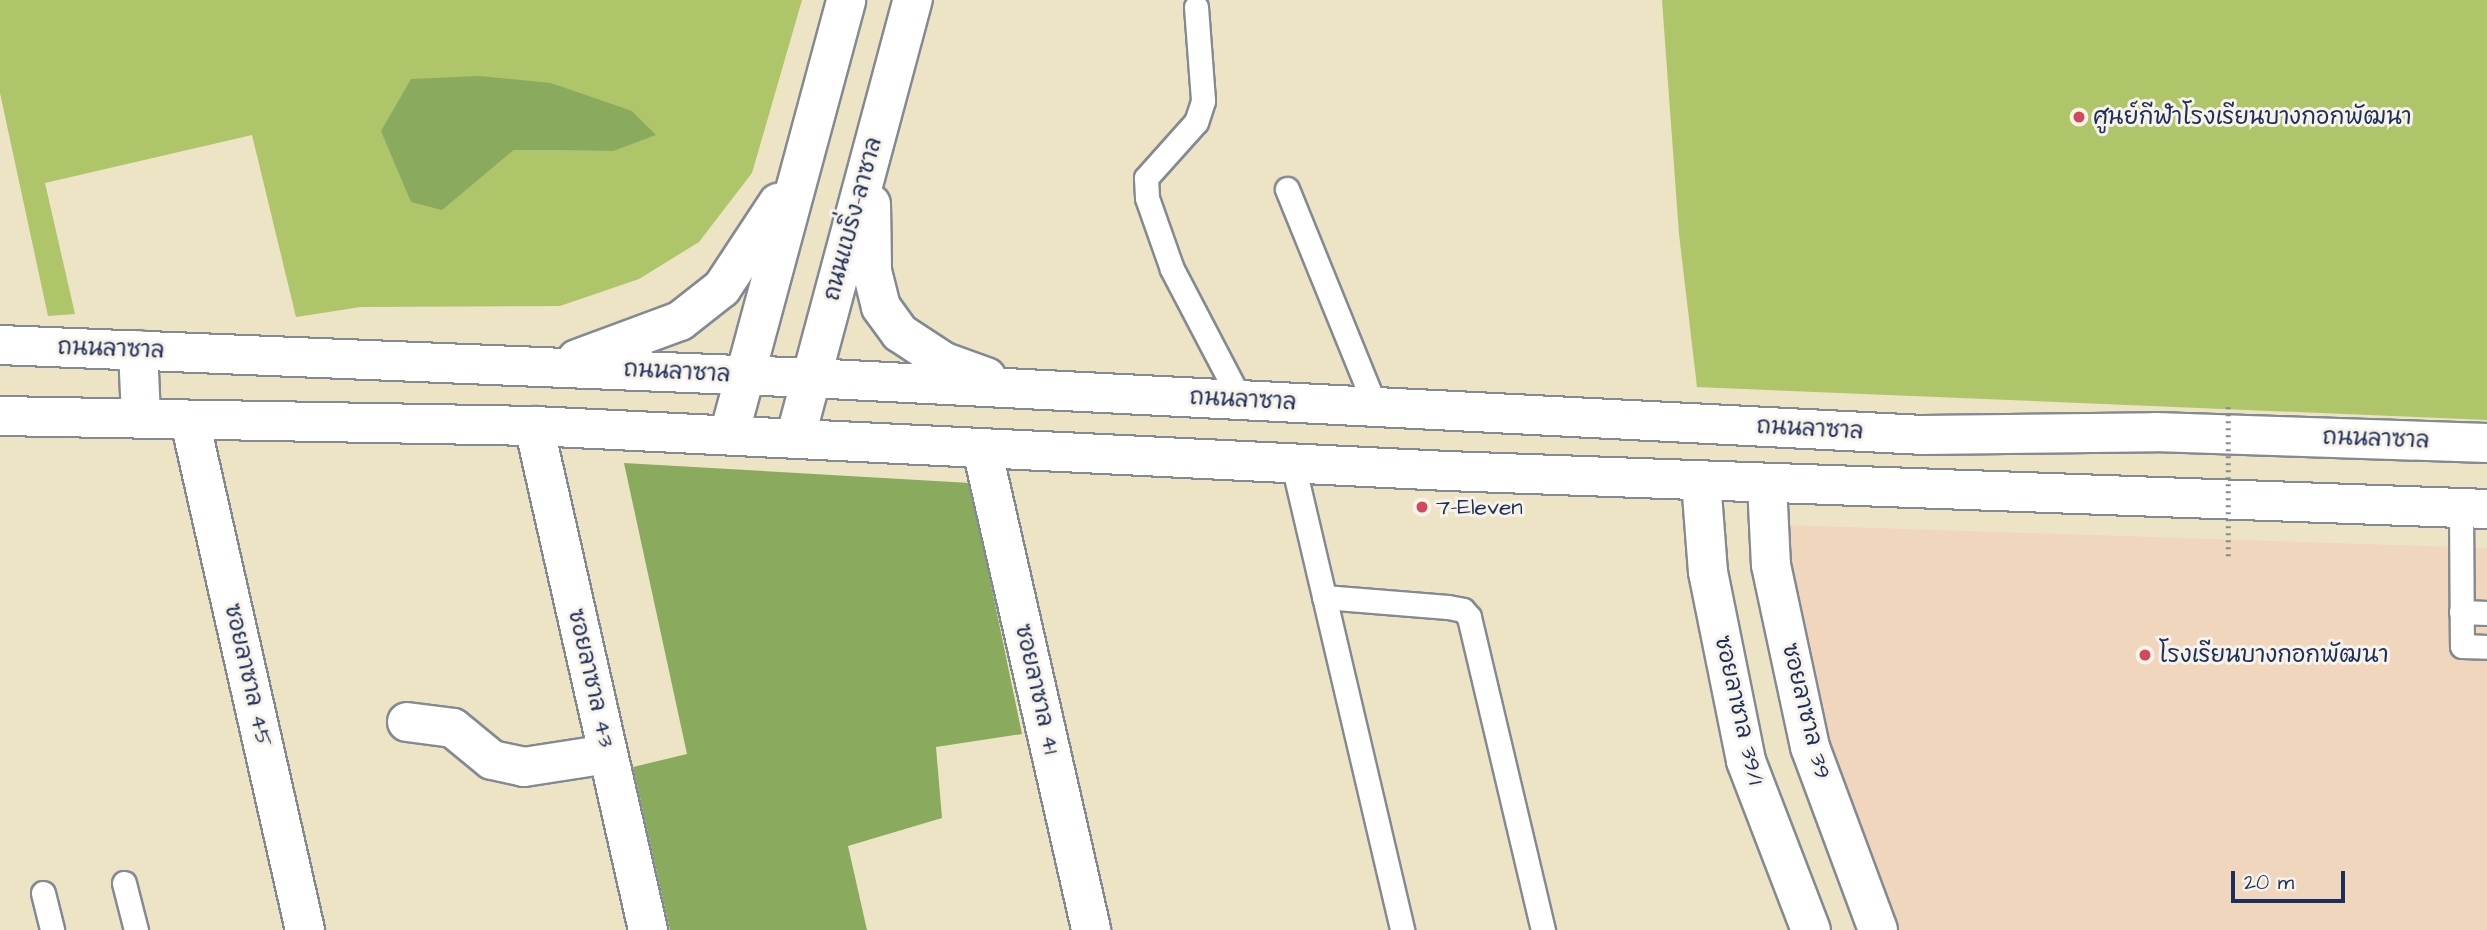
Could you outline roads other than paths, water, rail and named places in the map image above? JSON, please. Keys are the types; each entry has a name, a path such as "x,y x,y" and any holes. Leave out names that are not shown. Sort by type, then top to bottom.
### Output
{"street":[{"path":"729,435 846,0"},
{"name":"ถนนแบริ่ง-ลาซาล","path":"796,439 810,378 913,0"},
{"path":"882,115 871,175 870,227 872,271 881,307 900,333 944,362 998,381 1062,390"},
{"path":"498,365 578,359 636,340 691,312 722,288 753,244 781,199 811,126"},
{"name":"ถนนลาซาล","path":"0,345 810,378 1923,435 2154,432 2487,443"},
{"path":"138,350 141,417"},
{"path":"0,416 534,426 1293,464 1922,490 2474,508"},
{"name":"ซอยลาซาล 45","path":"190,421 306,930"},
{"name":"ซอยลาซาล 43","path":"534,426 648,930"},
{"path":"1922,490 1923,435"},
{"name":"ซอยลาซาล 41","path":"982,449 1091,930"},
{"name":"ซอยลาซาล 39/1","path":"1702,481 1709,572 1746,761 1811,930"},
{"name":"ซอยลาซาล 39","path":"1768,484 1771,565 1810,747 1878,930"},
{"path":"407,722 453,729 492,761 524,767 608,754"}],"lane":[{"path":"1196,7 1203,101 1196,122 1146,178 1147,198 1172,269 1240,400"},
{"path":"1287,189 1375,406"},
{"path":"1293,464 1402,930"},
{"path":"2474,508 2461,612 2462,646 2487,647"},
{"path":"1324,597 1448,607 1464,610 1469,617 1543,930"},
{"path":"2461,612 2487,613"},
{"path":"124,883 136,930"},
{"path":"43,893 52,930"}],"place":[{"name":"ศูนย์กีฬาโรงเรียนบางกอกพัฒนา","path":"2079,117"},
{"name":"7-Eleven","path":"1422,507"},
{"name":"โรงเรียนบางกอกพัฒนา","path":"2145,655"}]}
